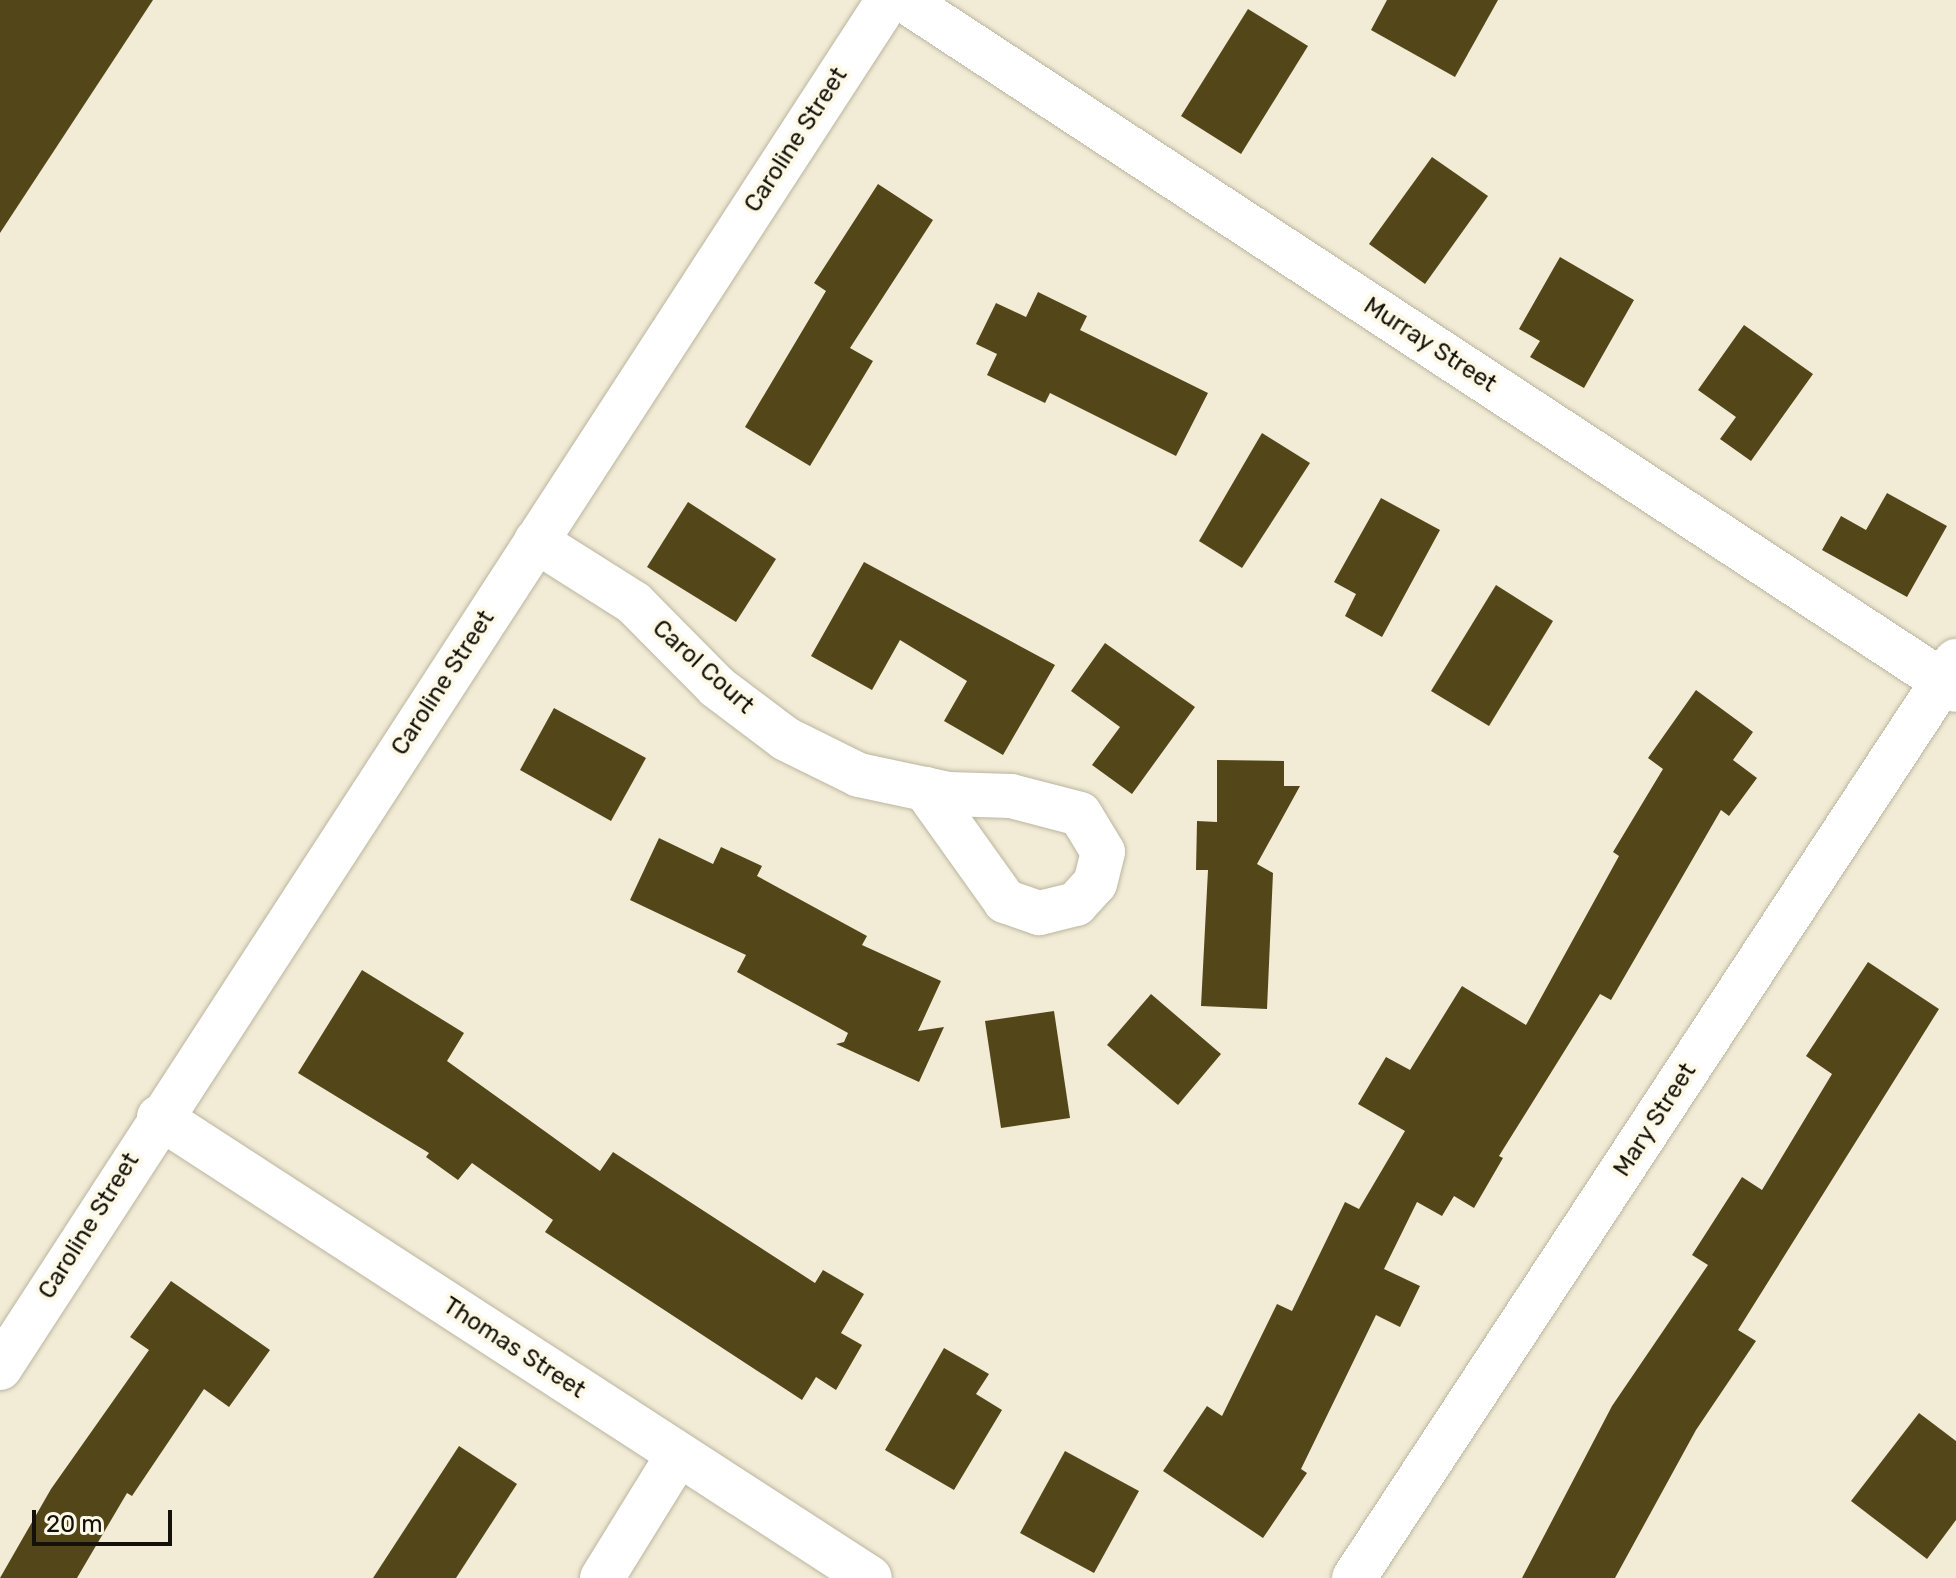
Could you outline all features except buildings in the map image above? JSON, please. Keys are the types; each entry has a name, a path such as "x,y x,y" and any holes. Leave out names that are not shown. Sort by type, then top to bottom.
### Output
{"street":[{"name":"Caroline Street","path":"0,1368 159,1117 888,0"},
{"name":"Murray Street","path":"904,0 1952,677"},
{"name":"Carol Court","path":"536,541 634,603 717,687 786,739 859,775 925,789"},
{"name":"Mary Street","path":"1354,1578 1952,677"},
{"name":"Thomas Street","path":"159,1117 870,1578"},
{"path":"602,1578 678,1455"}]}
